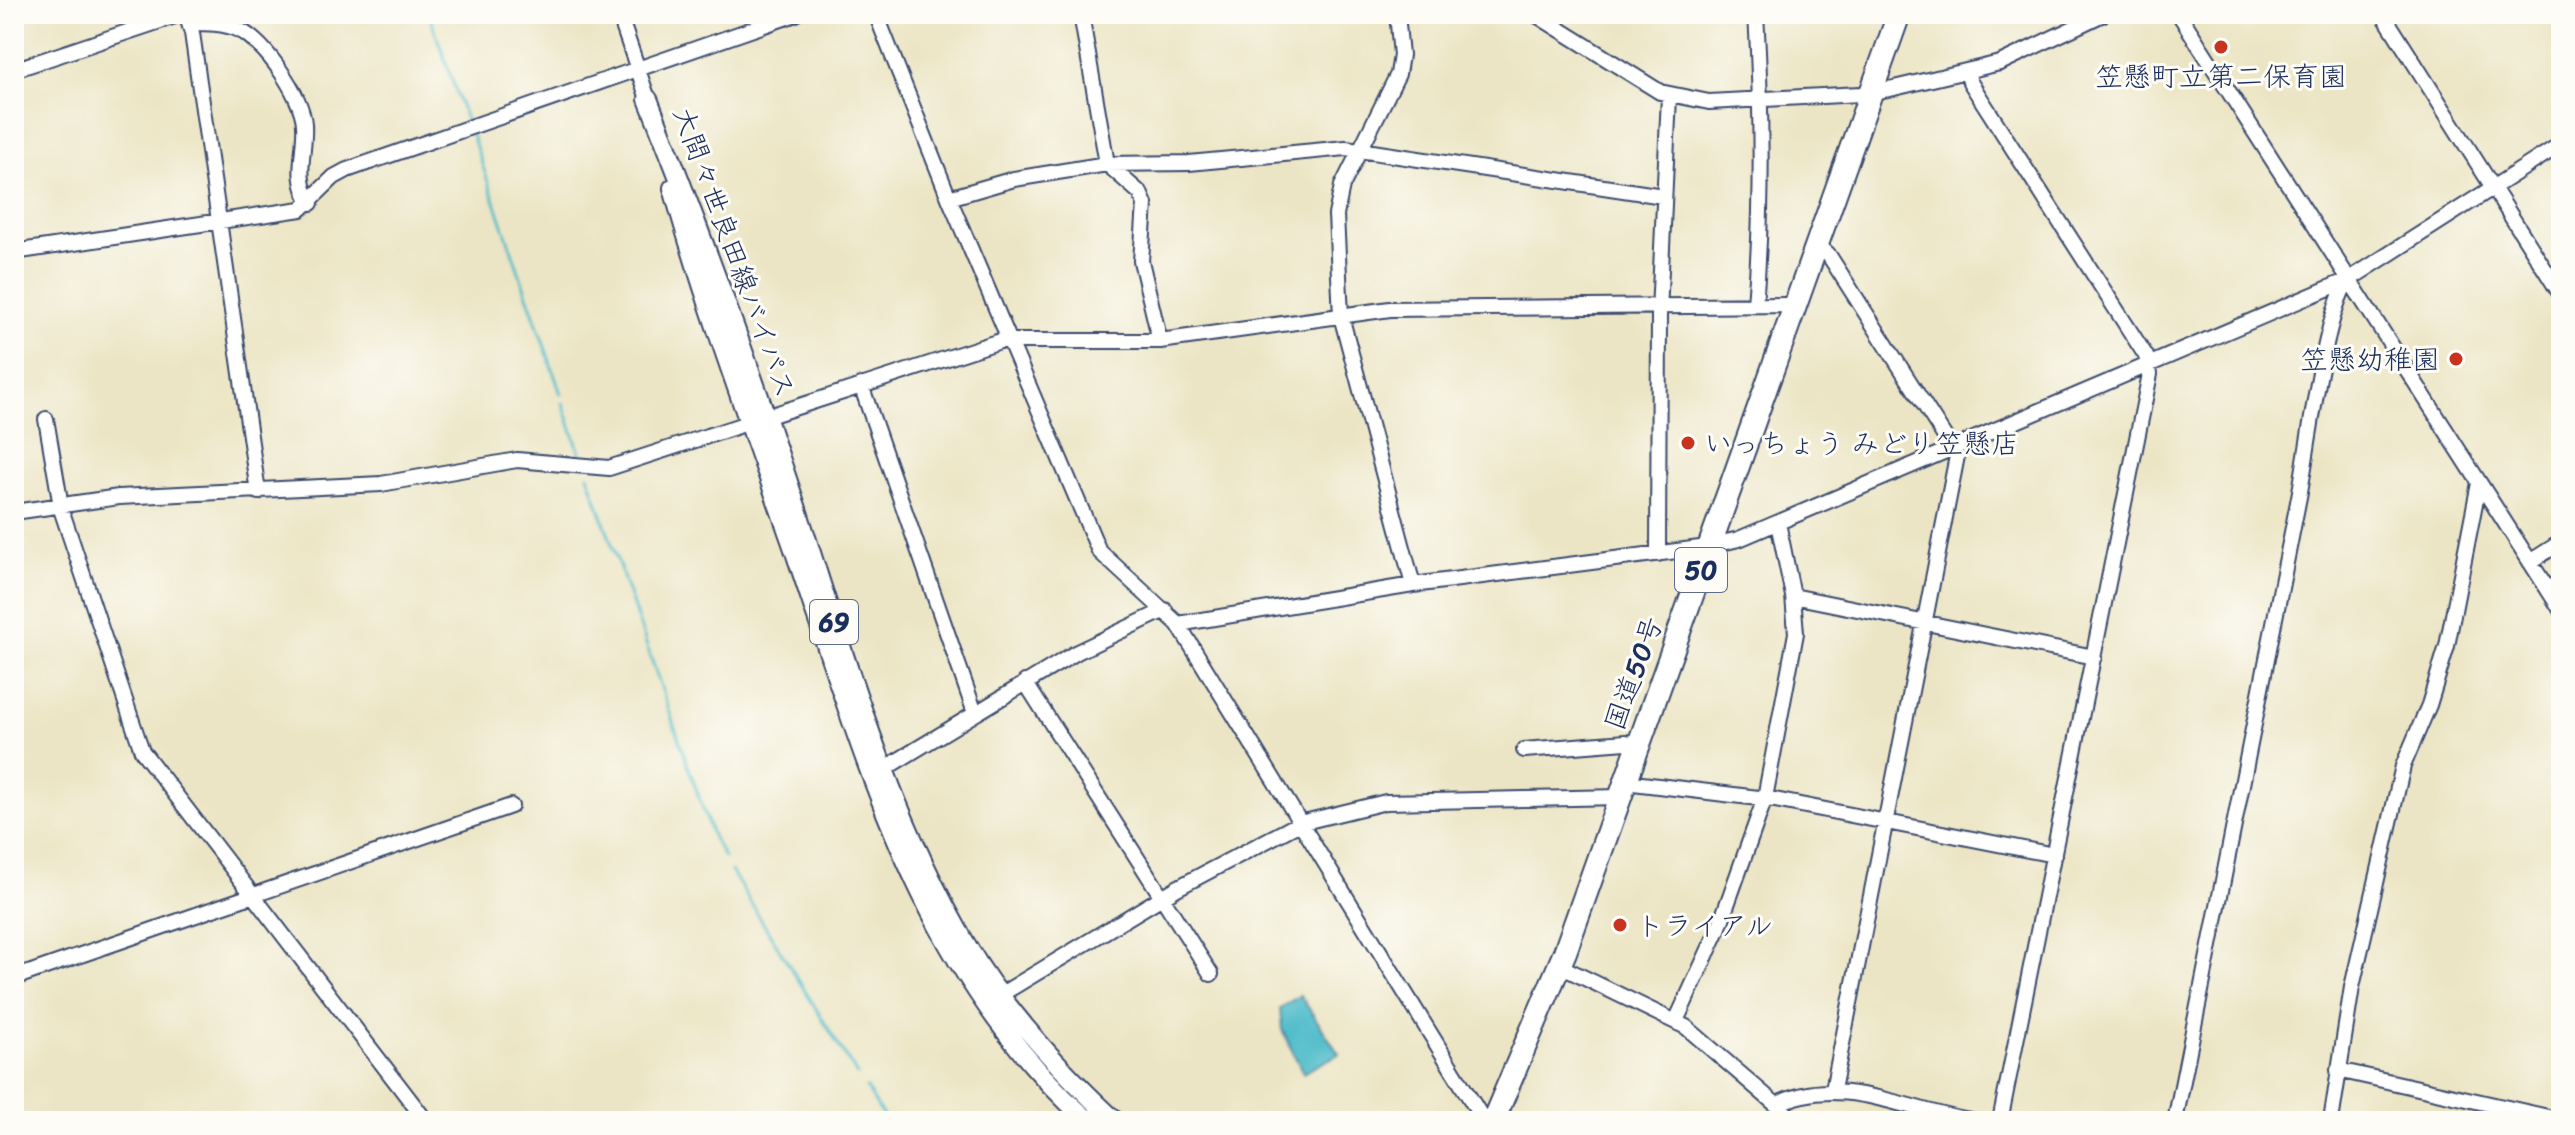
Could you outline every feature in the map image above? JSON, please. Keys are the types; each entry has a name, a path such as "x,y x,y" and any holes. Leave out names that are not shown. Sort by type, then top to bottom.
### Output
{"highway":[{"name":"国道50号","path":"1493,1121 1560,966 1899,14"}],"main road":[{"name":"大間々世良田線バイパス","path":"648,99 696,218 872,775 922,900 969,981 1043,1077 1088,1121"},
{"name":"大間々世良田線バイパス","path":"758,419 884,769 938,892 968,948 1000,995 1054,1062 1115,1121"}],"street":[{"path":"619,14 648,99"},
{"path":"14,252 301,209 342,172 796,14"},
{"path":"876,14 949,198 1099,551 1108,563 1178,624 1484,1121"},
{"path":"1081,14 1107,164 1142,196 1146,213 1141,261 1160,341"},
{"path":"1397,14 1401,62 1337,207 1341,316 1413,585"},
{"path":"1535,14 1669,96 1709,102 1872,92 1967,71 2030,51 2103,14"},
{"path":"1755,305 1762,223 1762,100 1756,14"},
{"path":"2179,14 2561,610"},
{"path":"2383,14 2561,295"},
{"path":"14,70 186,17 240,30 258,43 295,89 304,124 300,173 311,203"},
{"path":"186,17 258,492"},
{"path":"1967,71 2149,364 2094,657 2000,1121"},
{"path":"1658,554 1660,306 1669,96"},
{"path":"1178,624 1413,585 1710,546 1778,523 2350,279 2561,144"},
{"path":"949,198 1014,179 1107,164 1189,163 1361,149 1663,196"},
{"path":"1817,245 1828,254 1954,449 1957,460 1923,620 1887,821 1833,1090"},
{"path":"2175,1121 2263,687 2323,366 2341,291 2350,279"},
{"path":"14,512 157,494 258,492 405,482 517,460 609,468 861,385 1010,341 1160,341 1390,309 1795,307"},
{"path":"861,385 975,713"},
{"path":"46,419 60,504 142,751 426,1121"},
{"path":"2331,1121 2352,987 2403,766 2429,705 2447,646 2479,483"},
{"path":"1676,1021 1718,930 1765,798 1793,657 1793,596 1778,523"},
{"path":"2530,562 2561,542"},
{"path":"1793,596 2094,657"},
{"path":"884,769 1025,682 1165,610"},
{"path":"1025,682 1211,974"},
{"path":"1524,750 1626,742 1639,745"},
{"path":"1000,995 1162,897 1300,823 1386,802 1622,790 1765,798 2054,855"},
{"path":"14,978 511,806"},
{"path":"1560,966 1676,1021 1795,1121"},
{"path":"2338,1070 2561,1120"},
{"path":"1776,1105 1806,1094 1833,1090 1964,1120"}],"water":[{"path":"1300,995 1339,1054 1303,1073 1282,1030 1280,1009"}],"waterway":[{"path":"429,14 466,120"},
{"path":"472,135 561,394"},
{"path":"563,403 580,453"},
{"path":"588,475 713,838 724,857"},
{"path":"731,871 857,1075"},
{"path":"866,1088 886,1121"}],"place":[{"name":"笠懸町立第二保育園","path":"2221,47"},
{"name":"笠懸幼稚園","path":"2456,359"},
{"name":"いっちょう みどり笠懸店","path":"1688,443"},
{"name":"トライアル","path":"1620,925"}]}
